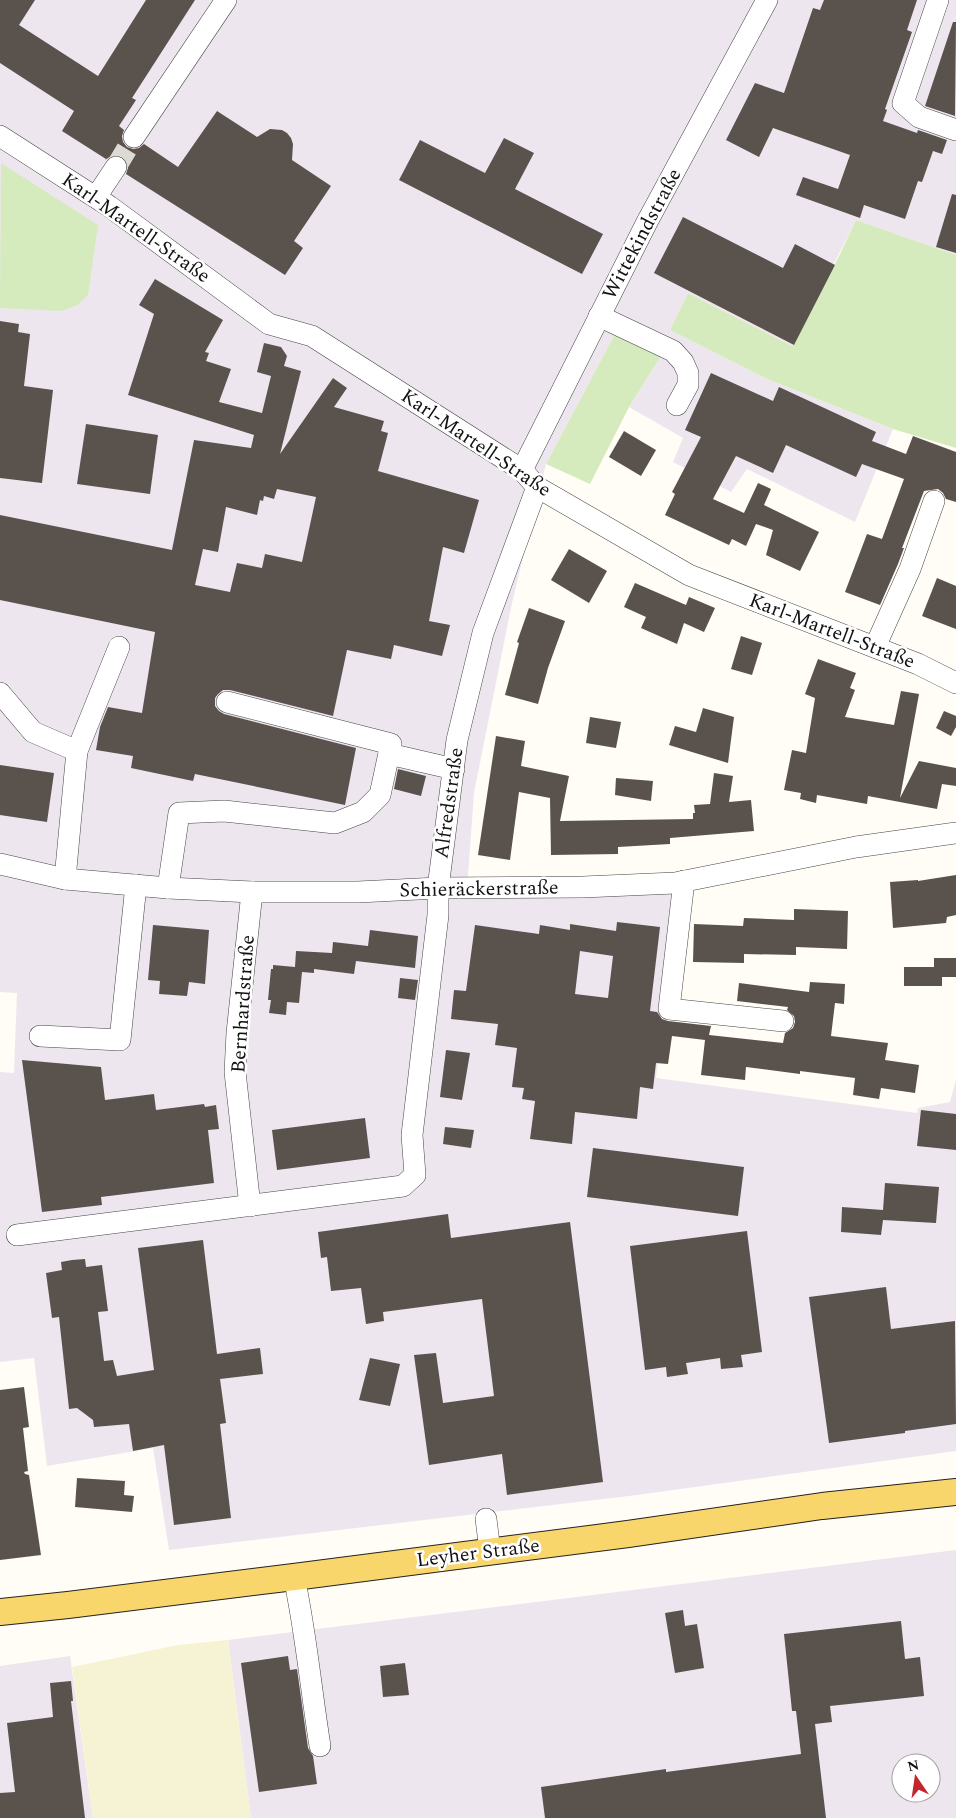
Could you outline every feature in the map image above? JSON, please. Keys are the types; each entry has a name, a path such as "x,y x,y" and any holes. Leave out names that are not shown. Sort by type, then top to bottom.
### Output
{"main road":[{"name":"Leyher Straße","path":"0,1612 294,1577 822,1506 956,1492"}],"street":[{"path":"134,137 226,0"},
{"name":"Wittekindstraße","path":"522,470 647,222 767,0"},
{"path":"938,0 903,102 919,117 956,130"},
{"name":"Karl-Martell-Straße","path":"0,136 96,197 269,324 312,336 522,470 537,487 690,575 918,664 956,683"},
{"path":"96,197 116,167"},
{"path":"599,316 673,352 683,362 688,373 688,385 677,405"},
{"name":"Alfredstraße","path":"250,1206 403,1186 415,1175 412,1135 438,915 438,888 458,740 482,633 537,487"},
{"path":"875,647 910,569 934,501"},
{"path":"64,879 77,751 118,647"},
{"path":"0,693 33,732 77,751"},
{"path":"168,888 180,814 224,811 335,823 363,812 380,795 391,744 227,702"},
{"path":"389,754 454,769"},
{"name":"Schieräckerstraße","path":"0,864 64,879 168,888 252,892 358,892 438,888 583,887 684,881 856,847 956,833"},
{"path":"684,881 668,1009 783,1021"},
{"path":"40,1036 120,1040 136,885"},
{"name":"Bernhardstraße","path":"250,1206 235,1072 252,892"},
{"path":"17,1235 250,1206"},
{"path":"486,1519 490,1551"},
{"path":"294,1577 301,1611 302,1630 320,1746"}],"shaded area":[{"path":"0,0 956,0 956,255 856,220 792,346 688,293 670,330 767,379 893,429 855,522 747,469 731,492 673,462 683,438 629,407 661,356 616,332 546,464 512,603 474,793 467,890 679,884 656,1078 917,1113 918,1108 950,1102 956,1079 956,1451 637,1495 169,1550 153,1448 47,1466 34,1358 0,1362 0,1072 14,1073 17,993 0,992"},
{"path":"956,1550 956,1818 251,1818 228,1640"},
{"path":"228,1640 251,1818 93,1818 72,1667 178,1645"},
{"path":"70,1656 93,1818 0,1818 0,1666"}],"green space":[{"path":"1,163 98,225 88,295 78,305 61,311 0,308"},
{"path":"856,220 956,255 956,448 893,429 767,379 670,330 688,293 792,346"},
{"path":"616,332 661,356 629,407 590,484 546,464"}],"building":[{"path":"0,0 35,0 19,25 98,76 146,0 195,0 132,98 136,100 119,126 124,130 123,142 127,147 133,149 139,148 144,144 178,167 217,111 257,137 270,129 282,130 287,133 293,144 292,160 331,186 294,241 303,248 285,275 126,174 127,162 122,156 111,156 105,160 62,131 74,111 0,63"},
{"path":"824,0 917,0 907,30 912,32 885,109 887,110 883,121 917,133 918,130 947,140 942,154 933,151 922,182 918,181 905,219 864,205 860,218 796,195 803,177 838,189 850,155 773,128 759,157 726,140 755,83 784,93 813,8 820,10"},
{"path":"953,22 956,22 955,116 925,106"},
{"path":"504,138 534,153 515,189 603,234 582,274 399,180 420,140 485,173"},
{"path":"952,194 956,195 956,253 936,247"},
{"path":"683,217 783,268 795,244 835,265 794,345 654,273"},
{"path":"155,279 223,320 205,352 209,353 206,361 231,369 219,402 262,413 271,376 257,372 264,343 281,347 287,356 284,366 301,371 280,454 333,378 347,388 334,407 384,421 381,431 388,433 378,471 479,500 464,553 443,547 429,621 450,625 442,656 394,645 391,659 347,650 333,716 230,690 223,690 215,698 215,706 224,714 356,748 345,805 195,774 193,781 131,768 133,756 96,750 100,727 108,707 142,713 155,632 0,600 0,515 172,550 194,440 251,448 254,435 128,395 154,314 139,305","holes":["277,489 316,497 302,562 265,554 262,568 237,563 230,592 195,585 203,549 218,552 226,507 257,515 260,500 263,501 264,496 274,499"]},
{"path":"0,321 19,324 18,332 30,334 24,386 53,390 42,483 0,478"},
{"path":"711,373 773,401 779,387 876,432 872,441 906,454 913,436 956,452 956,502 946,499 938,489 924,491 902,548 904,548 898,564 880,605 845,592 867,534 882,539 904,479 862,464 856,477 786,445 773,473 736,456 713,499 744,513 758,483 771,489 764,505 819,532 800,571 766,555 773,530 756,524 746,546 732,539 729,545 665,515 675,494 672,492 701,437 685,430"},
{"path":"86,424 158,435 150,494 77,484"},
{"path":"624,431 656,450 641,476 609,457"},
{"path":"569,549 607,571 589,603 551,580"},
{"path":"937,578 956,586 956,629 922,616"},
{"path":"635,583 686,605 689,597 715,608 704,632 684,623 677,644 641,628 646,617 624,607"},
{"path":"529,608 565,621 548,668 538,704 505,695 519,643 517,642"},
{"path":"741,636 762,643 752,675 731,669"},
{"path":"818,659 856,673 850,688 855,690 845,717 894,725 901,691 919,694 900,798 919,761 956,768 956,786 942,784 937,809 868,796 867,804 817,795 816,803 800,799 801,793 784,790 792,750 806,753 815,698 805,694"},
{"path":"703,708 734,717 728,763 669,745 675,726 696,732"},
{"path":"944,711 956,716 956,727 951,736 936,728"},
{"path":"590,717 621,722 616,748 586,743"},
{"path":"496,736 525,741 521,766 569,776 560,821 693,819 693,813 695,813 694,805 710,804 714,773 733,776 729,802 751,800 754,831 670,838 670,844 618,847 618,854 551,855 550,798 519,792 510,860 478,855"},
{"path":"0,765 54,773 47,822 0,815"},
{"path":"398,769 426,776 421,796 394,789"},
{"path":"616,778 653,781 651,801 615,795"},
{"path":"956,875 956,915 947,917 946,923 893,928 890,882 918,881"},
{"path":"794,909 848,911 847,949 796,947 796,955 744,954 744,963 693,962 694,924 743,926 744,918 794,920"},
{"path":"617,922 660,927 650,1011 657,1012 662,1019 668,1021 711,1026 709,1035 783,1043 785,1033 793,1028 794,1016 787,1010 788,1007 737,1001 739,983 809,992 810,982 845,984 844,1004 835,1003 831,1036 888,1043 885,1060 919,1065 915,1093 881,1088 879,1099 853,1095 855,1078 800,1071 800,1074 746,1067 745,1080 701,1075 705,1040 672,1036 668,1064 656,1063 653,1089 640,1087 637,1119 575,1112 572,1144 530,1139 535,1101 522,1099 524,1088 512,1087 517,1048 495,1045 498,1024 451,1019 454,990 466,991 475,925 539,934 540,925 570,930 570,924 616,931","holes":["580,951 613,956 608,998 575,994"]},
{"path":"153,925 209,930 205,984 189,982 187,996 159,994 160,981 148,980"},
{"path":"370,930 418,936 415,968 356,961 354,974 314,969 314,973 302,972 299,1003 287,1002 286,1015 269,1013 271,1000 268,1000 273,965 295,967 296,951 332,953 333,942 368,946"},
{"path":"934,958 956,958 956,977 942,977 942,986 904,986 904,967 934,967"},
{"path":"400,978 418,980 415,1000 398,998"},
{"path":"446,1050 470,1053 462,1100 440,1097"},
{"path":"22,1060 101,1067 105,1100 154,1094 156,1110 204,1104 205,1107 216,1105 219,1129 208,1130 214,1183 101,1197 102,1205 42,1212"},
{"path":"921,1110 956,1114 956,1150 917,1146"},
{"path":"365,1118 370,1158 277,1170 272,1130"},
{"path":"445,1127 474,1130 471,1148 443,1144"},
{"path":"593,1148 744,1167 738,1216 587,1197"},
{"path":"885,1183 939,1187 936,1223 883,1220 881,1235 841,1232 842,1207 883,1210"},
{"path":"448,1214 451,1238 570,1222 603,1482 507,1495 502,1454 429,1465 414,1355 436,1353 443,1403 494,1396 482,1299 383,1312 384,1321 366,1324 361,1288 331,1291 327,1257 321,1258 318,1232"},
{"path":"747,1231 762,1352 741,1355 743,1367 721,1369 720,1358 686,1363 688,1374 667,1377 666,1367 645,1370 630,1246"},
{"path":"203,1240 217,1354 260,1348 263,1374 220,1379 226,1423 220,1424 231,1518 174,1525 164,1445 133,1451 129,1424 94,1427 93,1420 77,1408 69,1409 59,1317 52,1318 46,1273 62,1270 61,1262 72,1260 85,1259 86,1267 102,1265 108,1311 98,1312 104,1361 113,1360 117,1376 154,1370 138,1248"},
{"path":"886,1287 891,1329 955,1321 956,1424 829,1443 809,1297"},
{"path":"370,1358 400,1364 390,1406 359,1400"},
{"path":"24,1387 29,1427 23,1428 28,1471 24,1472 29,1475 41,1555 0,1560 0,1390"},
{"path":"77,1478 125,1481 124,1495 134,1496 132,1512 75,1507"},
{"path":"683,1610 685,1626 697,1624 704,1668 675,1673 665,1613"},
{"path":"901,1621 905,1659 920,1657 924,1696 830,1706 832,1722 815,1724 826,1818 545,1818 541,1787 666,1769 666,1772 801,1754 796,1711 792,1711 784,1634"},
{"path":"288,1656 290,1670 297,1669 308,1748 313,1756 317,1784 259,1792 241,1663"},
{"path":"405,1663 409,1695 383,1697 380,1666"},
{"path":"71,1681 73,1701 71,1701 85,1818 0,1818 0,1793 15,1792 7,1723 53,1717 50,1683"}],"tunnel":[{"path":"116,167 134,137"}]}
